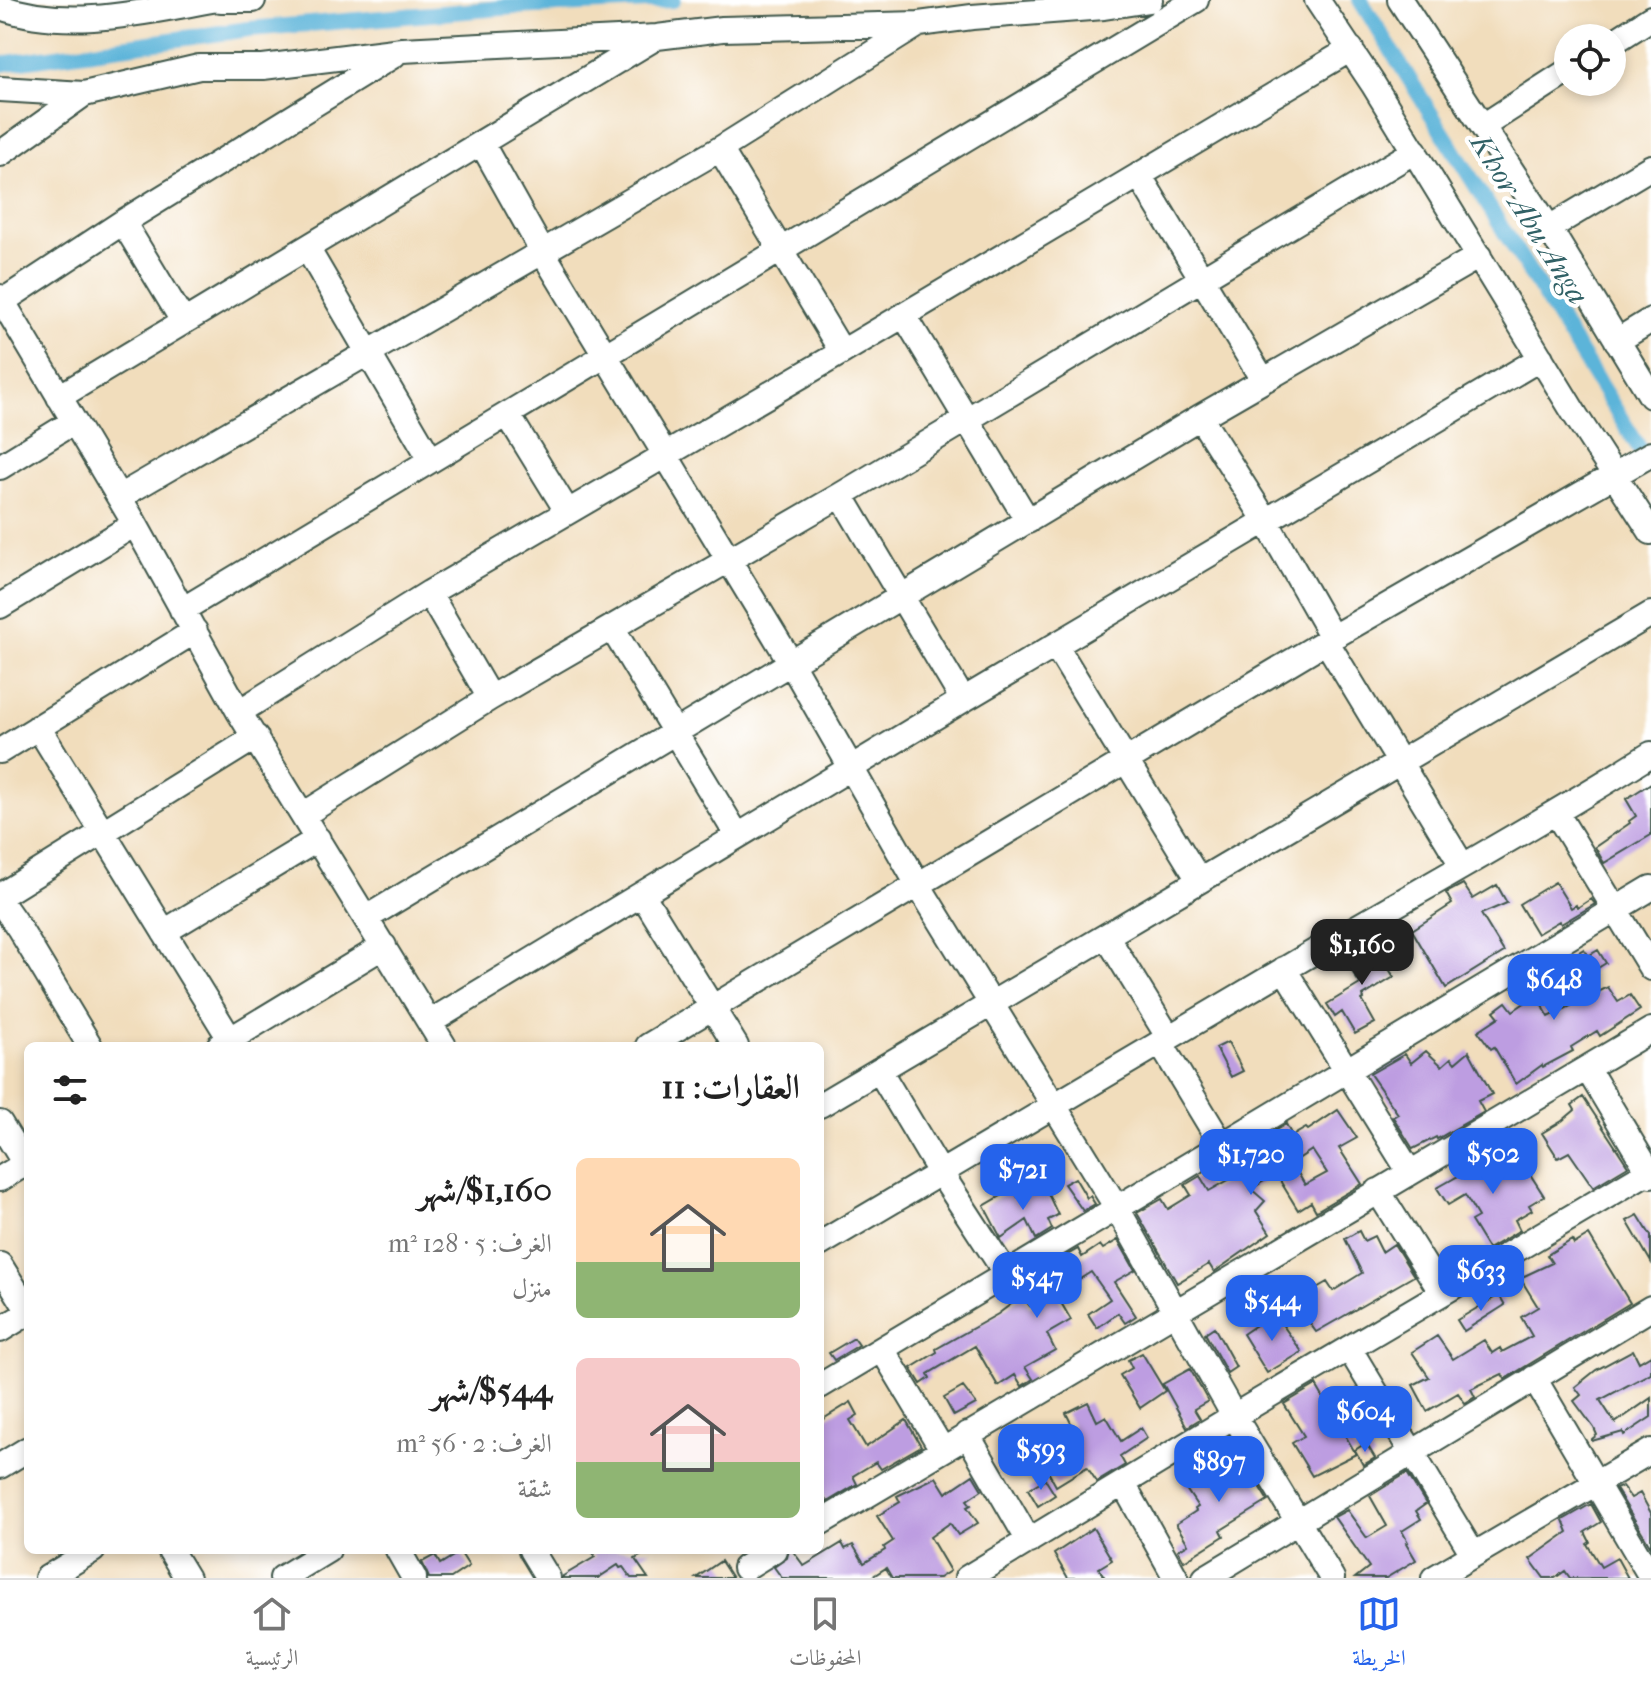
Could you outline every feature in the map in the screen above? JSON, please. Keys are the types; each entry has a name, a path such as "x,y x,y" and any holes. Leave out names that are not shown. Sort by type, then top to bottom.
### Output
{"street":[{"path":"114,17 142,0"},
{"path":"0,7 55,17 114,17 212,0"},
{"path":"221,0 253,0"},
{"path":"0,89 84,94 199,67 263,67 402,50 657,37 722,29 919,24 1150,0"},
{"path":"182,610 1196,0"},
{"path":"1317,0 1415,151 1541,358 1618,472 1651,532"},
{"path":"1412,4 1483,126 1651,396"},
{"path":"1626,34 1651,18"},
{"path":"119,497 720,149 919,24"},
{"path":"59,397 657,37"},
{"path":"239,712 429,593 1351,49"},
{"path":"402,50 1,300 135,524 239,712 442,1042"},
{"path":"1483,126 1554,80"},
{"path":"0,154 84,94"},
{"path":"482,144 542,251 790,661 917,883 1117,1208 1234,1416 1332,1578"},
{"path":"720,149 842,352"},
{"path":"303,815 490,698 841,495 1415,151"},
{"path":"1549,228 1651,167"},
{"path":"1139,175 1263,380"},
{"path":"123,222 183,321"},
{"path":"307,248 431,460"},
{"path":"366,918 1200,417 1479,256"},
{"path":"904,315 1028,521"},
{"path":"1617,341 1651,320"},
{"path":"430,1022 737,835 1541,358"},
{"path":"508,415 567,511"},
{"path":"1200,417 1266,521 1329,639 1462,865"},
{"path":"0,467 73,422"},
{"path":"655,1042 1329,639 1651,454"},
{"path":"841,495 963,700"},
{"path":"0,606 135,524"},
{"path":"429,593 490,698"},
{"path":"824,1103 1651,614"},
{"path":"612,628 737,835"},
{"path":"0,750 195,631"},
{"path":"1056,646 1199,880"},
{"path":"38,727 164,932 225,1042 384,946"},
{"path":"88,1042 0,898 256,737"},
{"path":"824,1242 1462,865 1557,814 1651,754"},
{"path":"1557,814 1651,968"},
{"path":"164,932 318,839"},
{"path":"824,1384 1651,888"},
{"path":"642,894 734,1042"},
{"path":"1107,937 1222,1145"},
{"path":"1284,969 1409,1171"},
{"path":"824,1521 1651,1030"},
{"path":"967,1578 1234,1416 1650,1172 1587,1068"},
{"path":"879,1070 1007,1275"},
{"path":"0,1123 24,1160"},
{"path":"0,1179 24,1164"},
{"path":"1378,1191 1442,1293"},
{"path":"0,1265 24,1304"},
{"path":"1205,1578 1651,1308"},
{"path":"0,1330 24,1314"},
{"path":"1349,1348 1473,1554"},
{"path":"882,1349 942,1449"},
{"path":"1534,1378 1651,1577"},
{"path":"967,1434 1029,1541"},
{"path":"0,1466 24,1451"},
{"path":"1434,1578 1651,1451"},
{"path":"1124,1485 1176,1578"},
{"path":"47,1578 86,1554"},
{"path":"172,1554 187,1578"},
{"path":"282,1578 321,1554"},
{"path":"400,1554 414,1578"},
{"path":"744,1565 766,1554"}],"building":[{"path":"1651,783 1651,835 1604,863 1595,847 1630,823 1636,816 1626,799"},
{"path":"1555,882 1571,908 1576,905 1577,908 1591,899 1595,904 1537,934 1519,904"},
{"path":"1463,884 1473,899 1497,885 1507,903 1481,914 1504,952 1446,988 1412,930 1452,904 1446,893"},
{"path":"1372,942 1394,977 1363,996 1362,1000 1375,1023 1355,1034 1342,1012 1335,1017 1327,1004 1360,984 1344,959"},
{"path":"1584,949 1588,956 1598,950 1606,963 1541,1003 1549,1017 1608,987 1618,1002 1630,995 1640,1010 1600,1036 1597,1031 1571,1047 1573,1051 1542,1065 1516,1084 1494,1047 1491,1049 1478,1031 1499,1017 1494,1011 1506,1002 1513,1011 1533,997 1530,993 1552,983 1573,968 1567,959"},
{"path":"1228,1042 1243,1071 1231,1077 1216,1048"},
{"path":"1426,1051 1442,1066 1451,1058 1455,1063 1469,1051 1492,1094 1478,1101 1484,1112 1413,1149 1393,1117 1398,1114 1370,1074 1405,1054 1411,1063"},
{"path":"1583,1097 1628,1166 1593,1187 1569,1152 1558,1158 1542,1133 1575,1110 1572,1105"},
{"path":"1338,1110 1357,1138 1339,1148 1362,1184 1316,1211 1311,1202 1298,1210 1276,1174 1251,1189 1265,1201 1256,1211 1270,1233 1214,1272 1209,1264 1177,1283 1137,1213 1162,1199 1168,1209 1191,1195 1185,1185 1200,1176 1209,1191 1257,1164 1246,1148 1286,1124 1292,1136 1306,1128 1308,1130","holes":["1312,1150 1327,1173 1305,1185 1292,1163"]},
{"path":"1491,1148 1512,1178 1526,1168 1544,1196 1529,1205 1532,1210 1515,1220 1520,1230 1488,1249 1471,1221 1478,1217 1465,1195 1448,1205 1437,1188 1458,1176 1456,1171"},
{"path":"1075,1178 1087,1198 1090,1196 1095,1204 1083,1211 1064,1184"},
{"path":"1044,1185 1058,1215 1048,1220 1052,1229 1036,1239 1027,1220 1001,1238 984,1206 1013,1189 1018,1197"},
{"path":"1638,1215 1651,1236 1651,1262 1627,1221"},
{"path":"1359,1231 1364,1241 1374,1236 1382,1252 1394,1244 1414,1276 1316,1332 1294,1301 1327,1282 1333,1291 1362,1273 1345,1239"},
{"path":"1589,1235 1630,1303 1505,1379 1502,1374 1471,1389 1475,1397 1465,1403 1458,1393 1427,1411 1413,1385 1429,1377 1412,1352 1437,1336 1453,1359 1484,1340 1492,1353 1500,1348 1502,1352 1532,1336 1521,1317 1538,1307 1520,1278 1552,1263 1547,1255 1572,1240 1574,1244"},
{"path":"1118,1240 1135,1270 1114,1282 1136,1316 1125,1323 1118,1313 1097,1328 1088,1314 1110,1299 1091,1272 1056,1294 1071,1320 1047,1334 1055,1350 1025,1367 1033,1379 1022,1386 1015,1375 998,1386 975,1346 928,1374 930,1378 921,1384 911,1368 937,1352 936,1349 998,1314 1022,1296 1030,1306 1072,1269 1064,1257 1078,1249 1082,1257 1100,1245 1103,1249"},
{"path":"1499,1295 1505,1305 1464,1331 1457,1320"},
{"path":"1274,1313 1302,1352 1267,1373 1243,1334"},
{"path":"1214,1327 1236,1367 1227,1373 1205,1333"},
{"path":"854,1338 859,1345 834,1360 829,1353"},
{"path":"1633,1350 1639,1362 1651,1355 1651,1373 1600,1400 1615,1423 1651,1398 1651,1417 1624,1435 1623,1432 1592,1441 1597,1435 1574,1401 1581,1395 1575,1387 1596,1370"},
{"path":"1142,1353 1165,1391 1140,1408 1120,1375 1132,1368 1128,1360"},
{"path":"1190,1369 1208,1401 1194,1409 1200,1419 1187,1427 1163,1384"},
{"path":"1316,1385 1356,1454 1312,1476 1292,1443 1304,1436 1284,1404"},
{"path":"963,1387 976,1404 954,1416 944,1398"},
{"path":"851,1402 858,1415 850,1420 866,1447 906,1420 921,1446 881,1469 876,1462 853,1476 857,1484 827,1502 824,1497 824,1419"},
{"path":"1088,1402 1097,1421 1106,1416 1121,1441 1141,1428 1147,1438 1120,1456 1125,1465 1097,1482 1087,1467 1056,1486 1046,1468 1055,1463 1045,1446 1072,1425 1066,1413"},
{"path":"1366,1443 1375,1458 1363,1465 1355,1450"},
{"path":"1238,1452 1268,1501 1221,1530 1224,1536 1184,1561 1178,1550 1188,1544 1176,1524 1198,1507 1182,1483 1193,1477 1198,1485 1216,1475 1212,1468"},
{"path":"1407,1473 1426,1504 1416,1511 1421,1519 1402,1531 1416,1560 1386,1578 1355,1578 1369,1567 1334,1517 1347,1510 1367,1538 1387,1526 1370,1496"},
{"path":"973,1475 982,1490 967,1500 971,1505 967,1507 978,1523 958,1535 950,1523 930,1537 950,1571 939,1578 892,1578 886,1568 870,1578 782,1578 774,1567 788,1554 795,1554 804,1566 842,1543 845,1549 853,1545 864,1563 893,1541 877,1516 900,1502 897,1496 936,1477 946,1493"},
{"path":"1045,1479 1055,1495 1038,1506 1028,1489"},
{"path":"1622,1486 1631,1498 1640,1493 1651,1513 1651,1547 1616,1489"},
{"path":"1591,1504 1601,1522 1585,1532 1590,1542 1587,1544 1601,1567 1617,1558 1628,1578 1570,1578 1565,1571 1555,1578 1544,1578 1530,1559 1568,1532 1563,1520"},
{"path":"1093,1528 1112,1560 1099,1568 1105,1578 1068,1578 1054,1554"},
{"path":"461,1554 469,1566 451,1578 429,1578 422,1562 435,1555 440,1564"},
{"path":"593,1554 644,1554 635,1559 648,1578 631,1578 618,1565 598,1578 563,1578 595,1557"},
{"path":"721,1561 732,1578 696,1578"}],"waterway":[{"name":"Khor Abu Anga","path":"0,64 249,29 514,7 673,0"},
{"name":"Khor Abu Anga","path":"1360,0 1650,465"}]}
